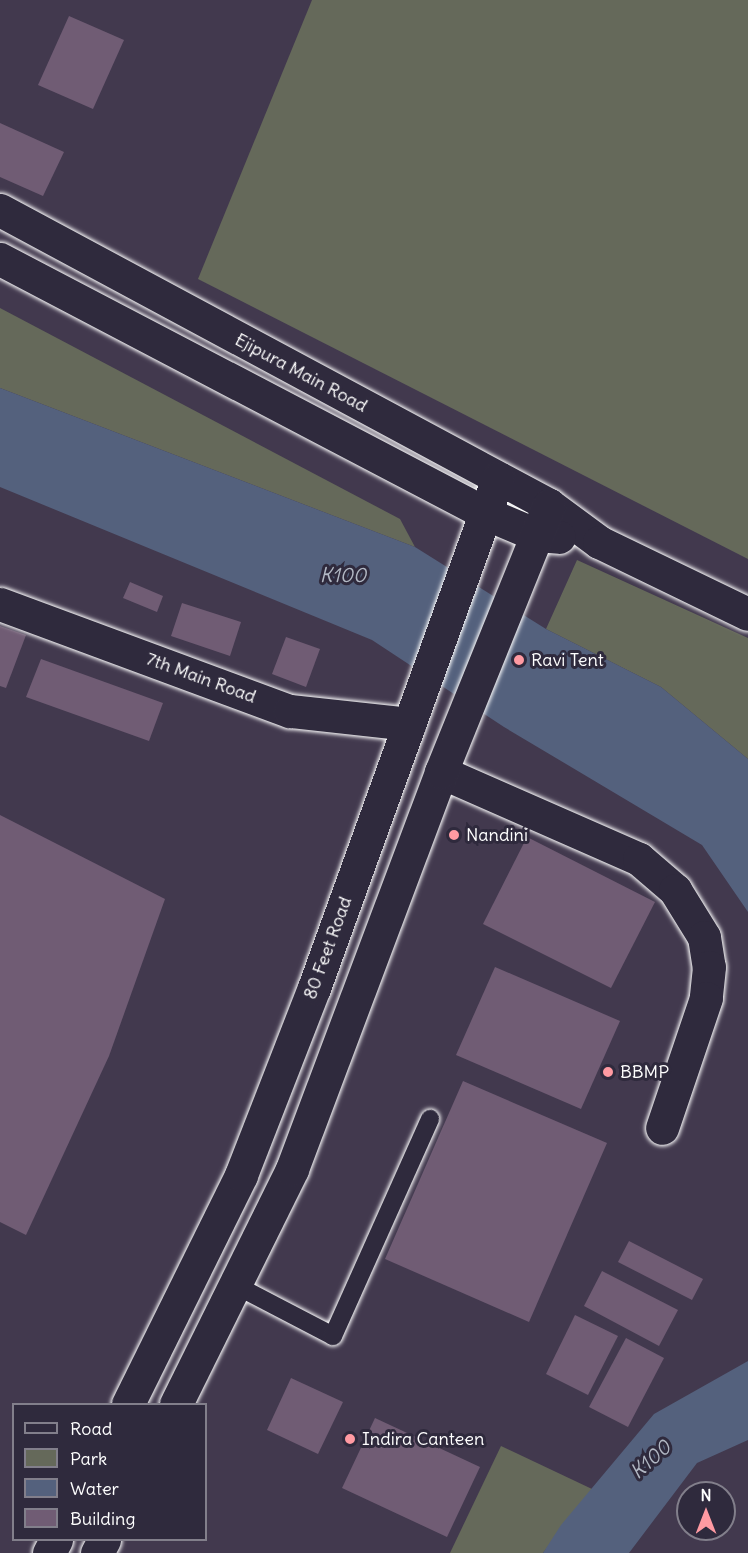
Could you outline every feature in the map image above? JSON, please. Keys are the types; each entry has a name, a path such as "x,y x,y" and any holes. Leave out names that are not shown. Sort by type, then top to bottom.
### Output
{"main road":[{"name":"Ejipura Main Road","path":"0,210 549,505 599,542 748,614"},
{"name":"Ejipura Main Road","path":"0,259 487,514 537,535 599,542"},
{"name":"80 Feet Road","path":"129,1403 170,1326 241,1175 487,514 498,478"},
{"path":"178,1403 209,1344 292,1169 441,772 549,505"},
{"name":"7th Main Road","path":"0,603 290,711 413,711"},
{"path":"441,772 639,859 675,890 704,937 709,967 705,998 662,1128"},
{"path":"170,1326 209,1344"}],"lane":[{"path":"237,1286 333,1336 430,1119"}],"green space":[{"path":"312,0 748,0 748,559 198,279"},
{"path":"0,308 400,519 415,547 0,388"},
{"path":"577,560 748,638 748,759 661,687 546,629"},
{"path":"501,1446 592,1489 543,1553 450,1553"}],"water":[{"path":"0,388 415,547 546,629 661,687 748,759 748,912 702,845 504,727 372,640 0,487"},
{"name":"K100","path":"748,1361 748,1440 697,1463 683,1481 676,1481 676,1491 629,1553 543,1553 561,1525 654,1414"}],"building":[{"path":"69,16 124,40 93,109 38,85"},
{"path":"0,123 64,152 43,196 0,177"},
{"path":"130,582 163,596 157,612 123,598"},
{"path":"182,603 241,622 230,656 171,636"},
{"path":"0,626 26,635 6,688 0,686"},
{"path":"286,637 320,649 306,687 272,674"},
{"path":"41,659 163,703 149,741 26,697"},
{"path":"0,815 165,899 109,1056 26,1235 0,1222"},
{"path":"527,837 655,902 611,988 483,924"},
{"path":"495,967 620,1021 581,1109 456,1055"},
{"path":"463,1081 607,1143 529,1322 385,1259"},
{"path":"629,1241 703,1279 692,1300 618,1262"},
{"path":"602,1271 678,1310 659,1346 584,1306"},
{"path":"575,1315 618,1336 588,1395 546,1374"},
{"path":"626,1338 664,1358 628,1427 589,1407"},
{"path":"291,1378 343,1402 318,1454 267,1430"},
{"path":"375,1418 480,1467 447,1537 342,1488"}],"place":[{"name":"Ravi Tent","path":"519,660"},
{"name":"Nandini","path":"454,835"},
{"name":"BBMP","path":"608,1072"},
{"name":"Indira Canteen","path":"350,1439"}]}
